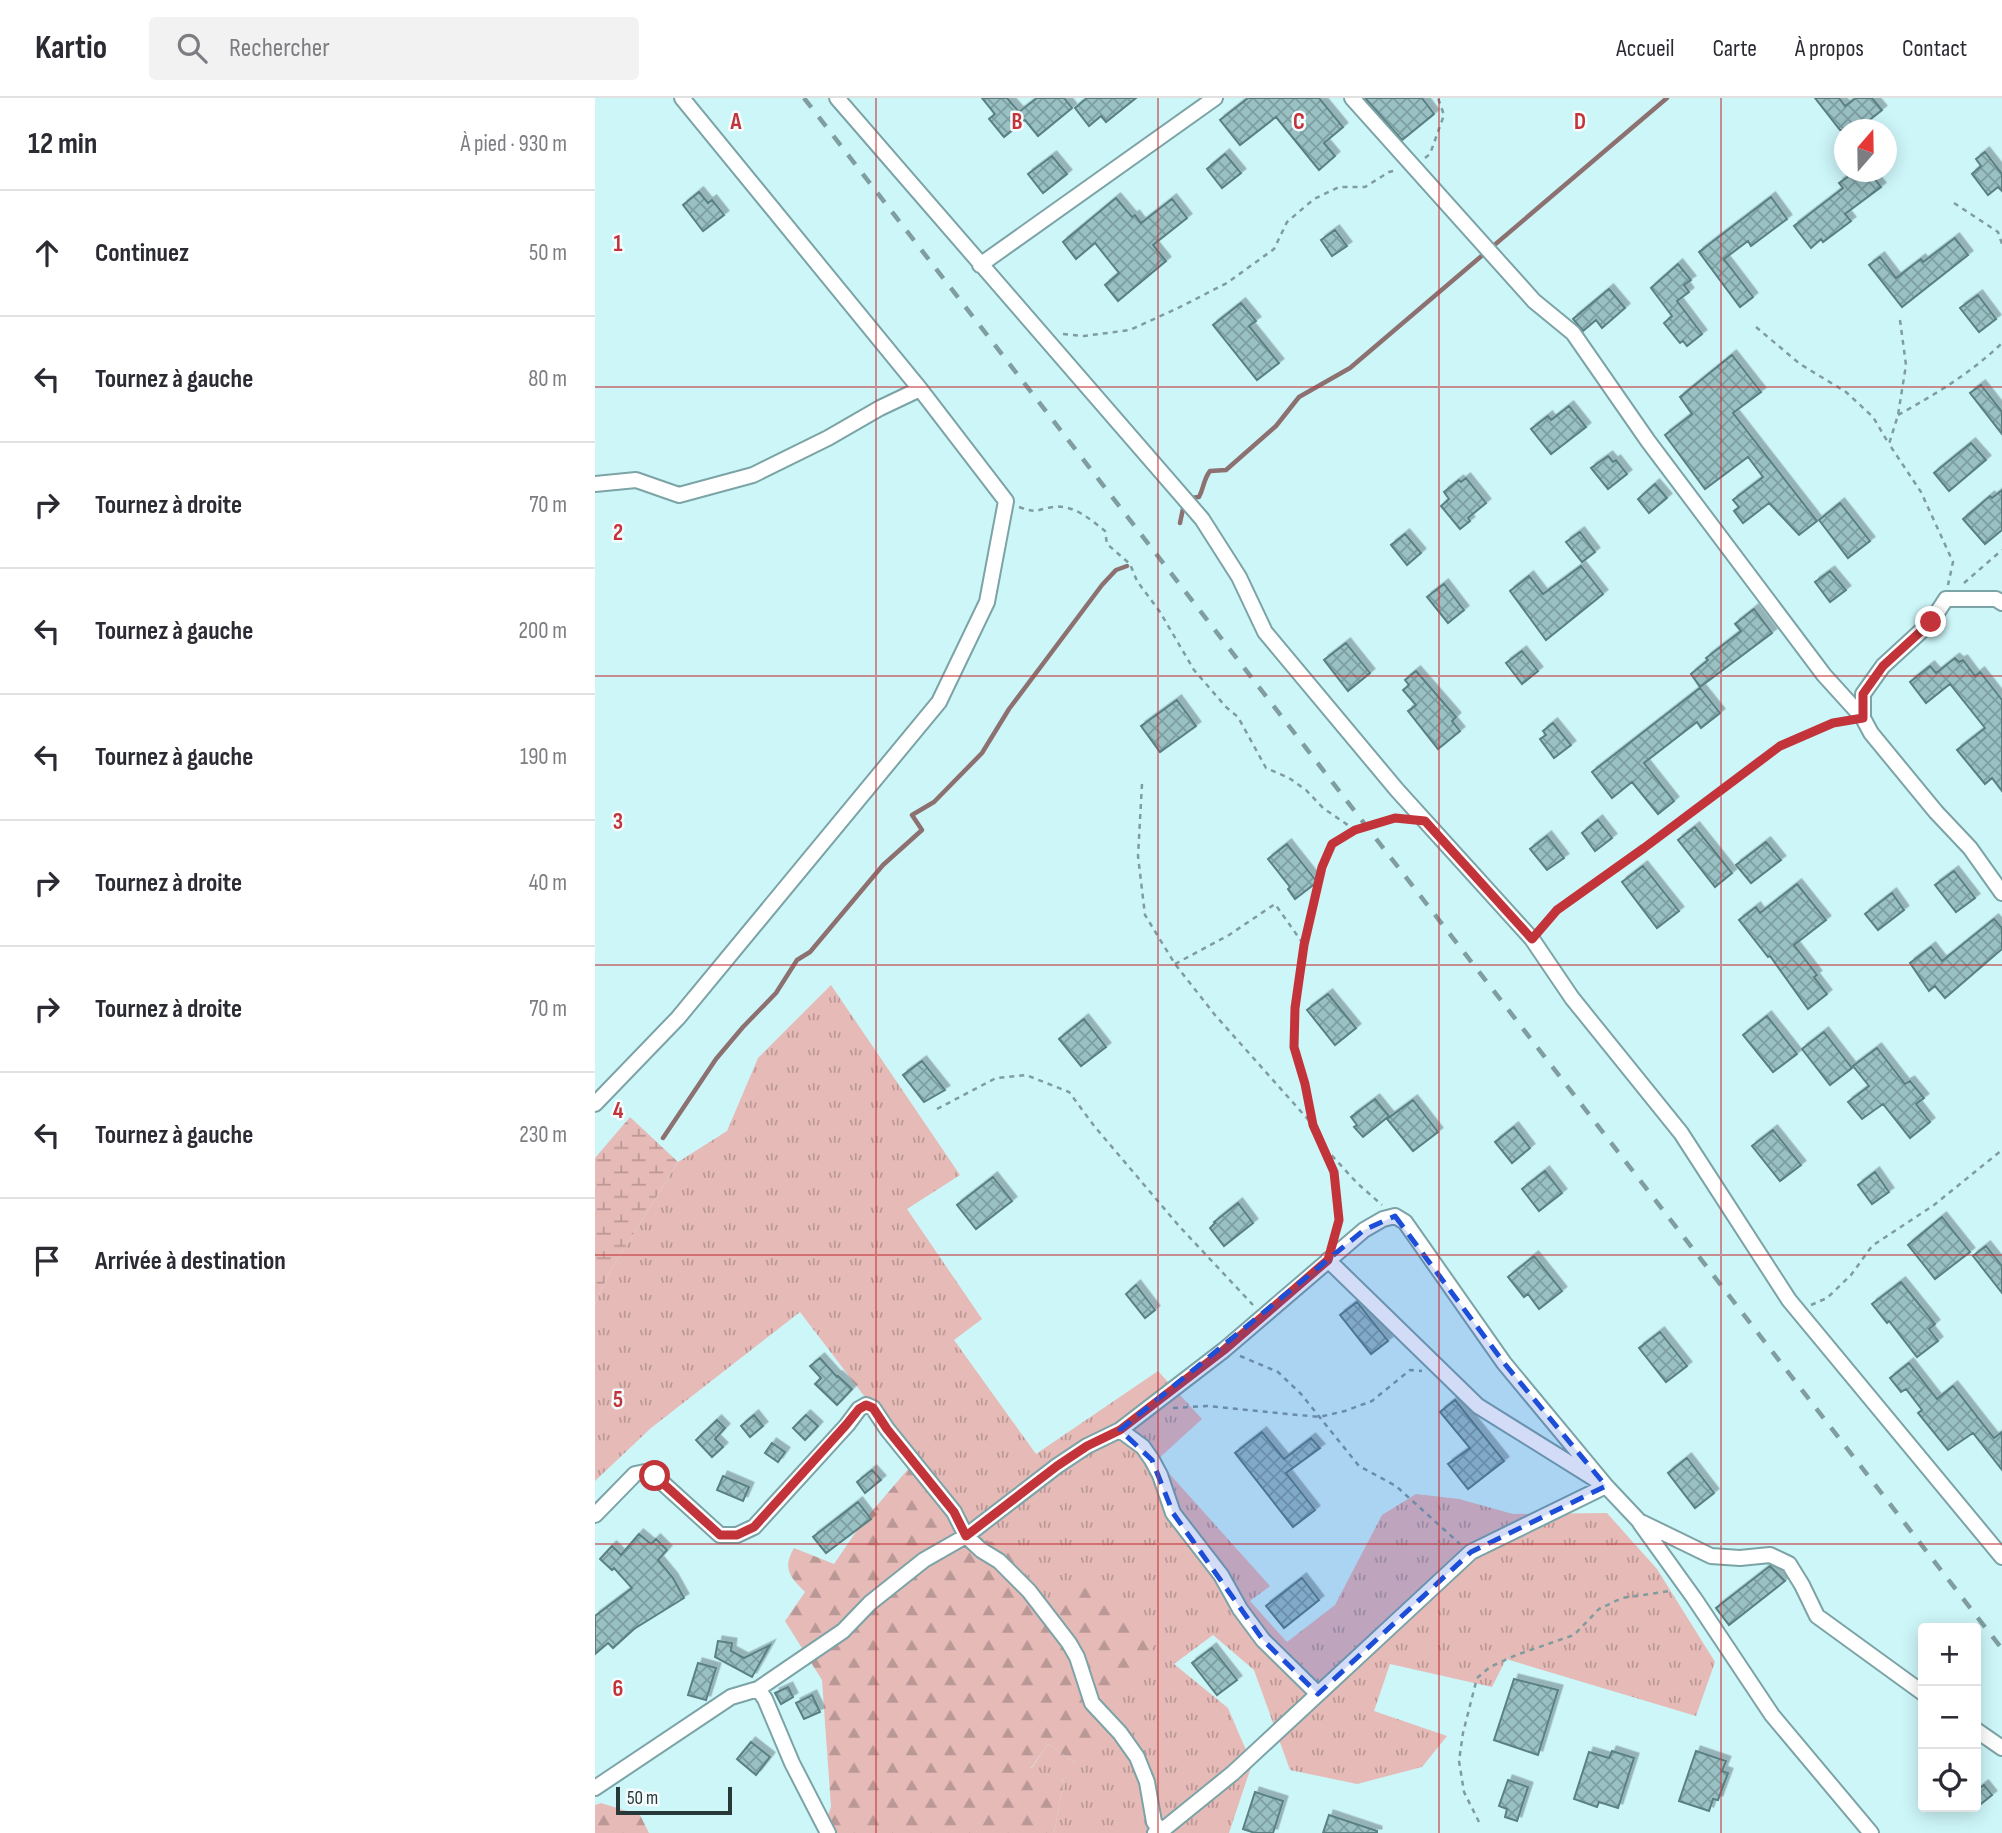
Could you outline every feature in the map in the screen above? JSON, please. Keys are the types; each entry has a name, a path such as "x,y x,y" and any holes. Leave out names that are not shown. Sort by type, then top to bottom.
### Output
{"street":[{"path":"595,1104 678,1018 939,702 987,602 1006,501 920,389 682,98"},
{"path":"837,98 1202,519 1239,576 1265,632 1425,821 1532,939 1572,998 1681,1133 1798,1310 2002,1558"},
{"path":"980,265 1216,98"},
{"path":"1352,98 1534,301 1573,333 1648,441 1824,675 1863,718 1871,733 1936,813 1970,848 2002,893"},
{"path":"595,484 636,480 679,495 753,475 920,389"},
{"path":"1863,718 1863,694 1883,666 1931,622 1946,599 1996,599 2002,603"},
{"path":"595,1788 730,1697 758,1689 843,1631 870,1603 924,1560 966,1536 1087,1446 1120,1430 1224,1350 1364,1230 1383,1219 1395,1216 1405,1222 1504,1363 1605,1486 1639,1521 1772,1715 1871,1833"},
{"path":"1328,1260 1478,1406 1605,1486"},
{"path":"595,1515 635,1475 645,1472 655,1476 720,1535 737,1535 754,1527 859,1409 866,1405 873,1408 954,1512 966,1536 981,1550 999,1561 1029,1591 1069,1643 1077,1657 1092,1703 1120,1733 1136,1756 1147,1782 1158,1832 1233,1773 1471,1552 1605,1486"},
{"path":"1120,1430 1143,1447 1152,1460 1173,1513 1221,1575 1240,1609 1263,1640 1318,1694"},
{"path":"1639,1521 1711,1556 1740,1558 1770,1555 1789,1564 1817,1616 1918,1689"},
{"path":"758,1689 828,1833"},
{"path":"1981,1733 2002,1748"}],"path":[{"path":"1039,332 1084,336 1130,330 1227,283 1273,249 1287,222 1314,200 1339,187 1365,187 1389,172 1415,166 1430,154 1444,115 1438,98"},
{"path":"1954,203 1998,232 2002,244"},
{"path":"1889,444 1899,415 1906,365 1900,320"},
{"path":"1756,327 1800,364 1846,392 1873,416 1920,492 1953,562 1946,599"},
{"path":"1899,415 1940,392 1986,359 2002,343"},
{"path":"1006,501 1036,512 1053,507 1067,507 1105,531 1107,544 1131,564 1137,581 1160,612 1194,670 1238,717 1266,768 1289,778 1306,790 1323,808 1355,830"},
{"path":"1946,599 2002,550"},
{"path":"1532,939 1557,910 1780,746 1833,723 1863,718"},
{"path":"1142,784 1138,856 1145,915 1175,964 1215,1015 1313,1125"},
{"path":"1335,1233 1339,1220 1334,1172 1313,1125 1294,1047 1295,1008 1304,945 1322,867 1332,844 1355,830 1395,818 1425,821"},
{"path":"1175,964 1229,935 1275,904 1304,945"},
{"path":"937,1109 996,1079 1025,1075 1069,1092 1178,1226 1263,1315"},
{"path":"1321,1143 1357,1183 1395,1216"},
{"path":"1798,1310 1828,1298 1851,1275 1872,1246 1934,1205 2002,1150"},
{"path":"1224,1350 1278,1372 1301,1394 1359,1466 1396,1486 1427,1512 1441,1529 1471,1552"},
{"path":"1149,1407 1207,1406 1319,1417 1372,1401 1410,1370 1423,1371"},
{"path":"1479,1822 1464,1793 1459,1761 1477,1678 1490,1667 1516,1655 1574,1635 1599,1609 1622,1598 1687,1588"}],"highlighted area":[{"path":"1395,1216 1504,1363 1606,1486 1471,1552 1318,1694 1263,1640 1173,1513 1152,1460 1120,1430 1364,1230"}],"green space":[{"path":"831,985 960,1175 907,1209 982,1319 954,1340 1036,1454 1158,1371 1202,1419 1157,1460 1270,1586 1250,1601 1287,1642 1335,1605 1382,1515 1416,1494 1459,1499 1513,1514 1607,1513 1657,1569 1715,1662 1696,1716 1506,1659 1492,1687 1390,1664 1374,1711 1447,1736 1422,1767 1357,1784 1290,1770 1254,1670 1213,1635 1174,1664 1228,1708 1252,1764 1229,1833 1054,1833 1064,1780 1031,1769 1048,1744 1076,1763 1053,1614 975,1541 800,1312 651,1428 595,1481 595,1304 609,1273 678,1162 727,1131 758,1058"},
{"path":"630,1117 678,1162 609,1273 595,1304 595,1158"},
{"path":"915,1461 975,1540 1004,1543 1053,1613 1091,1581 1160,1637 1076,1763 1048,1744 1031,1768 1064,1780 1054,1833 821,1833 831,1807 822,1680 785,1621 805,1592 789,1572 790,1555 794,1548 834,1564 862,1523"},
{"path":"601,1803 640,1815 649,1833 595,1833 595,1805"}],"building":[{"path":"982,98 1007,98 1019,112 1037,98 1064,98 1072,108 1038,136 1025,120 1004,137 989,119 995,114"},
{"path":"1087,98 1136,98 1106,122 1101,116 1089,126 1075,108"},
{"path":"1248,98 1319,98 1343,127 1324,143 1335,156 1319,170 1276,117 1240,145 1220,120"},
{"path":"1365,98 1422,98 1434,114 1402,140"},
{"path":"1815,98 1839,98 1845,106 1856,98 1872,98 1882,110 1871,119 1834,119 1834,122"},
{"path":"1985,152 2002,174 2002,191 1998,187 1988,195 1972,174 1981,166 1976,159"},
{"path":"1225,154 1241,173 1222,188 1207,169"},
{"path":"1052,156 1067,174 1043,193 1028,174"},
{"path":"1877,182 1881,187 1845,214 1851,221 1811,248 1794,226 1843,188 1839,183"},
{"path":"699,192 708,203 712,200 724,215 703,231 683,205"},
{"path":"1771,197 1787,219 1751,246 1748,241 1724,259 1753,297 1740,307 1699,252"},
{"path":"1116,198 1132,217 1135,215 1141,223 1172,199 1187,218 1153,245 1166,261 1118,301 1105,285 1119,273 1095,243 1076,259 1063,242"},
{"path":"1335,230 1347,246 1332,256 1321,240"},
{"path":"1955,238 1968,255 1902,307 1869,265 1880,257 1896,278"},
{"path":"1678,264 1691,280 1684,285 1689,292 1677,301 1702,334 1687,346 1683,341 1680,343 1664,323 1672,316 1651,288"},
{"path":"1609,289 1625,308 1602,328 1596,320 1583,331 1573,319"},
{"path":"1978,295 1996,319 1979,332 1960,308"},
{"path":"1241,303 1256,321 1249,326 1279,363 1257,380 1213,325"},
{"path":"1732,355 1761,392 1733,413 1817,521 1799,535 1769,503 1743,523 1734,511 1739,507 1733,500 1763,477 1748,457 1705,489 1665,435 1692,414 1680,397"},
{"path":"1981,385 2002,412 2002,434 1970,393"},
{"path":"1569,406 1586,427 1551,454 1531,429 1548,416 1551,420"},
{"path":"1971,443 1986,460 1949,491 1934,473"},
{"path":"1608,456 1613,462 1616,460 1627,474 1608,489 1591,468"},
{"path":"1466,478 1486,503 1468,518 1470,521 1460,529 1441,506 1449,499 1444,492"},
{"path":"1655,484 1667,498 1649,513 1638,499"},
{"path":"2002,490 2002,530 1985,544 1963,519 1990,496 1992,498"},
{"path":"1840,503 1870,541 1848,558 1819,520"},
{"path":"1580,532 1595,552 1582,562 1566,542"},
{"path":"1405,534 1421,553 1407,565 1391,545"},
{"path":"1581,566 1603,594 1546,640 1510,591 1529,576 1543,594"},
{"path":"1830,571 1846,590 1830,602 1815,582"},
{"path":"1444,584 1464,610 1448,623 1427,597"},
{"path":"1754,609 1772,633 1700,687 1691,674 1708,660 1706,658 1741,631 1735,624"},
{"path":"1346,643 1370,673 1348,691 1324,660"},
{"path":"1522,651 1538,671 1522,684 1506,663"},
{"path":"1955,658 1959,662 1963,660 1975,676 1980,672 2002,700 2002,791 1992,778 1985,784 1957,750 1985,728 1950,684 1926,703 1910,682 1930,666 1936,673"},
{"path":"1416,671 1456,717 1452,721 1460,731 1438,749 1408,711 1416,705 1403,690 1409,685 1405,680"},
{"path":"1700,688 1720,713 1701,728 1697,722 1644,763 1674,801 1658,814 1632,782 1612,798 1592,772"},
{"path":"1177,700 1196,726 1160,752 1141,726"},
{"path":"1553,723 1571,745 1554,758 1540,739 1546,735 1543,731"},
{"path":"1598,820 1612,838 1595,851 1582,833"},
{"path":"1695,827 1732,873 1715,887 1678,840"},
{"path":"1547,836 1564,858 1547,870 1530,849"},
{"path":"1766,842 1781,860 1751,883 1736,865"},
{"path":"1287,844 1317,882 1295,899 1288,889 1290,887 1268,859"},
{"path":"1643,866 1679,911 1657,928 1622,882"},
{"path":"1954,871 1975,898 1956,912 1935,885"},
{"path":"1797,884 1826,920 1794,945 1817,975 1814,977 1827,994 1808,1009 1770,956 1768,957 1739,920 1756,907 1760,913"},
{"path":"1892,893 1904,910 1878,930 1865,914"},
{"path":"1994,919 2002,928 2002,949 1945,998 1935,986 1929,991 1910,963 1931,947 1942,961"},
{"path":"1328,994 1356,1028 1335,1045 1307,1010"},
{"path":"1767,1016 1797,1054 1773,1072 1743,1035"},
{"path":"1084,1019 1106,1047 1081,1066 1059,1039"},
{"path":"1824,1032 1852,1068 1830,1085 1802,1049"},
{"path":"1877,1048 1905,1084 1910,1081 1924,1098 1916,1104 1930,1122 1910,1138 1883,1104 1862,1119 1848,1102 1869,1086 1853,1066"},
{"path":"922,1061 945,1090 924,1102 903,1075"},
{"path":"1375,1099 1389,1116 1363,1137 1354,1127 1357,1125 1351,1117"},
{"path":"1413,1100 1438,1132 1413,1151 1387,1119"},
{"path":"1514,1127 1530,1148 1512,1163 1495,1142"},
{"path":"1773,1130 1801,1165 1780,1181 1752,1146"},
{"path":"1545,1171 1562,1193 1539,1211 1522,1189"},
{"path":"1875,1172 1889,1192 1872,1204 1858,1185"},
{"path":"993,1177 1012,1201 976,1229 957,1205"},
{"path":"1238,1203 1253,1223 1224,1246 1210,1228"},
{"path":"1942,1217 1970,1252 1935,1279 1908,1245"},
{"path":"1986,1246 2002,1266 2002,1293 1973,1256"},
{"path":"1534,1256 1562,1291 1539,1309 1528,1294 1524,1297 1508,1277"},
{"path":"1901,1282 1935,1324 1929,1329 1938,1341 1917,1357 1872,1304"},
{"path":"1136,1285 1155,1310 1145,1318 1126,1294"},
{"path":"1357,1302 1388,1341 1371,1354 1340,1315"},
{"path":"1660,1332 1687,1366 1666,1382 1639,1348"},
{"path":"820,1358 852,1389 837,1405 815,1384 821,1378 810,1366"},
{"path":"1909,1363 1937,1399 1953,1386 1994,1438 2002,1432 2002,1470 1973,1433 1948,1450 1918,1413 1922,1410 1906,1389 1901,1392 1890,1378"},
{"path":"1455,1400 1504,1461 1468,1489 1448,1464 1470,1448 1440,1412"},
{"path":"754,1415 763,1426 750,1437 741,1426"},
{"path":"806,1415 818,1426 805,1440 793,1428"},
{"path":"717,1420 725,1428 715,1439 723,1447 712,1457 696,1440"},
{"path":"1262,1432 1284,1459 1311,1438 1320,1448 1286,1473 1315,1510 1293,1527 1235,1453"},
{"path":"772,1443 785,1452 778,1462 765,1453"},
{"path":"1687,1458 1714,1493 1695,1508 1668,1473"},
{"path":"872,1470 881,1480 865,1493 857,1482"},
{"path":"723,1476 749,1487 743,1501 717,1490"},
{"path":"858,1502 871,1519 826,1553 813,1537"},
{"path":"639,1534 651,1544 656,1539 667,1550 658,1560 673,1578 684,1598 634,1629 613,1648 608,1643 595,1654 595,1616 632,1588 614,1568 612,1570 600,1559 612,1546 621,1555"},
{"path":"1770,1566 1785,1581 1729,1625 1716,1608"},
{"path":"1302,1578 1319,1600 1284,1628 1266,1606"},
{"path":"718,1641 732,1643 731,1651 744,1658 770,1645 752,1677 715,1657"},
{"path":"1212,1648 1237,1680 1217,1695 1192,1663"},
{"path":"698,1663 716,1668 706,1700 688,1695"},
{"path":"1514,1679 1558,1690 1538,1755 1494,1740"},
{"path":"788,1687 793,1697 781,1704 775,1693"},
{"path":"812,1695 820,1712 804,1719 796,1703"},
{"path":"751,1742 770,1757 756,1775 737,1759"},
{"path":"1612,1751 1634,1758 1618,1808 1599,1802 1597,1807 1574,1799 1589,1752 1609,1758"},
{"path":"1696,1751 1726,1761 1722,1771 1728,1773 1718,1800 1713,1799 1709,1811 1679,1801"},
{"path":"1508,1780 1528,1787 1517,1821 1505,1817 1507,1809 1499,1806"},
{"path":"1984,1785 1992,1795 1981,1804 1981,1787"},
{"path":"1255,1792 1283,1801 1273,1833 1255,1833 1243,1829"},
{"path":"1329,1815 1377,1831 1377,1833 1323,1833"}],"waterway":[{"path":"1190,498 1199,497 1210,471 1226,470 1276,426 1299,397 1350,368 1667,98"},
{"path":"1180,523 1184,504"},
{"path":"663,1138 716,1059 776,993 797,960 810,952 883,865 922,830 912,815 934,802 982,753 1009,709 1102,585 1116,570 1127,566"}],"railway":[{"path":"804,98 2002,1649"}],"route":[{"path":"655,1476 720,1535 737,1535 754,1527 859,1409 866,1405 873,1408 954,1512 966,1536 1057,1466 1087,1446 1120,1430 1224,1350 1328,1260 1339,1220 1334,1172 1313,1125 1294,1047 1295,1008 1304,945 1322,867 1332,844 1355,830 1395,818 1425,821 1532,939 1557,910 1780,746 1833,723 1863,718 1863,694 1883,666 1931,622"}]}
